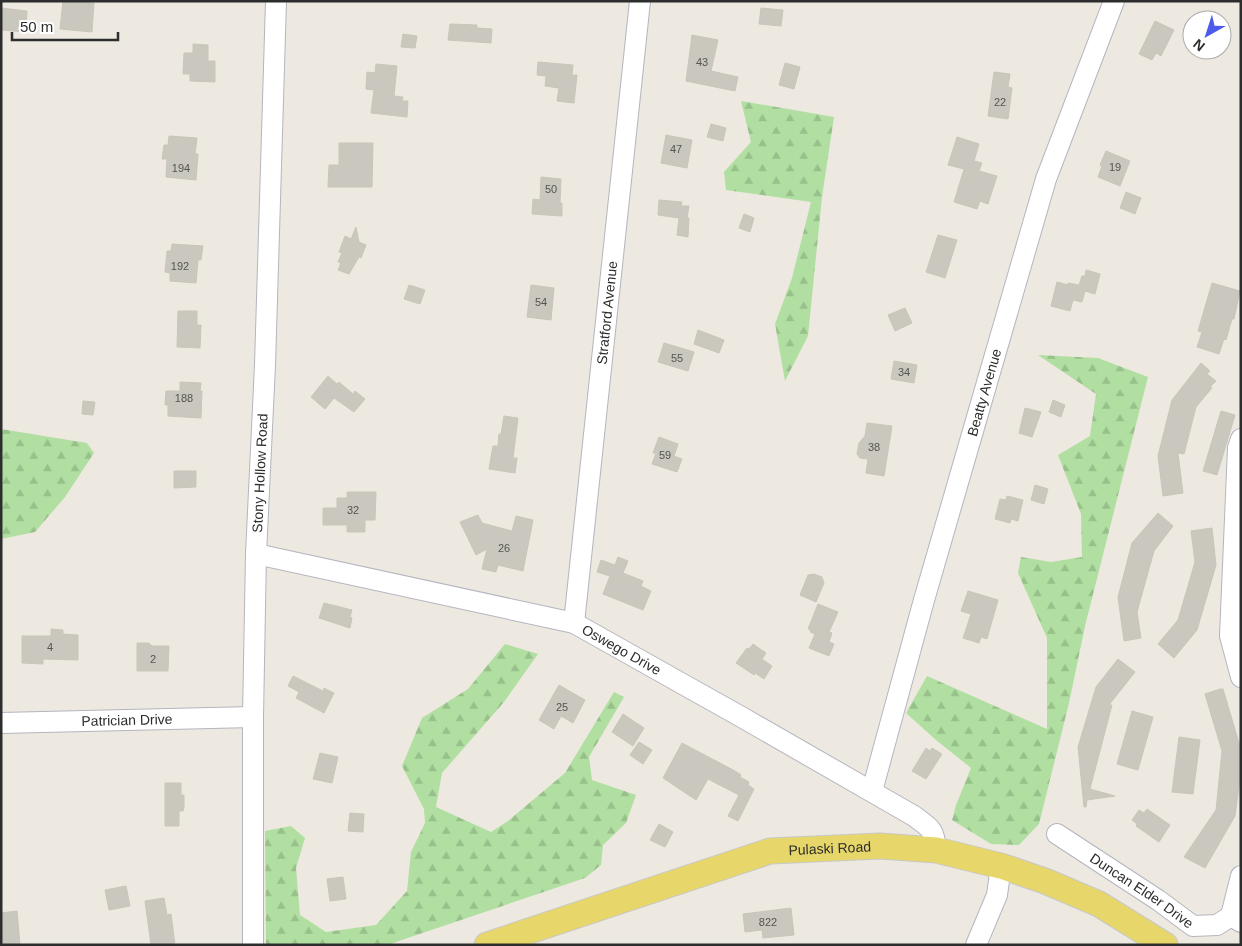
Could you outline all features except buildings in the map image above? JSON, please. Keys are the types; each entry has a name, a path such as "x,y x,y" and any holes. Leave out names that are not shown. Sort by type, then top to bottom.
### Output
{"main road":[{"name":"Pulaski Road","path":"487,945 770,851 880,846 936,850 1001,866 1045,881 1099,904 1165,945"}],"street":[{"name":"Stony Hollow Road","path":"253,945 253,718 256,554 265,365 276,1"},
{"name":"Stratford Avenue","path":"574,623 640,1"},
{"name":"Beatty Avenue","path":"872,791 924,600 1046,179 1114,1"},
{"path":"1241,439 1238,448 1230,636 1241,677"},
{"name":"Oswego Drive","path":"256,554 574,623 914,816 932,829 936,850"},
{"name":"Patrician Drive","path":"1,724 253,718"},
{"name":"Duncan Elder Drive","path":"1057,834 1158,900 1193,926 1217,925 1236,919 1241,876"},
{"path":"976,945 997,894 1001,866"}],"green space":[{"path":"741,101 834,117 822,197 808,336 785,381 775,324 792,278 811,202 726,190 724,172 751,142"},
{"path":"1038,355 1098,358 1148,377 1085,626 1069,703 1039,824 1019,845 991,844 952,820 971,768 906,713 927,676 1047,729 1047,638 1018,573 1021,557 1051,562 1082,557 1081,514 1058,455 1090,436 1096,394"},
{"path":"1,429 87,443 94,453 65,497 35,532 1,539"},
{"path":"505,644 538,654 504,702 442,773 436,807 491,832 508,821 565,773 614,692 624,697 589,757 592,780 636,795 626,823 603,845 601,865 585,878 387,945 266,945 265,831 291,826 305,838 296,868 300,915 326,932 376,925 407,891 411,852 425,823 424,809 402,766 422,718 468,689"}]}
